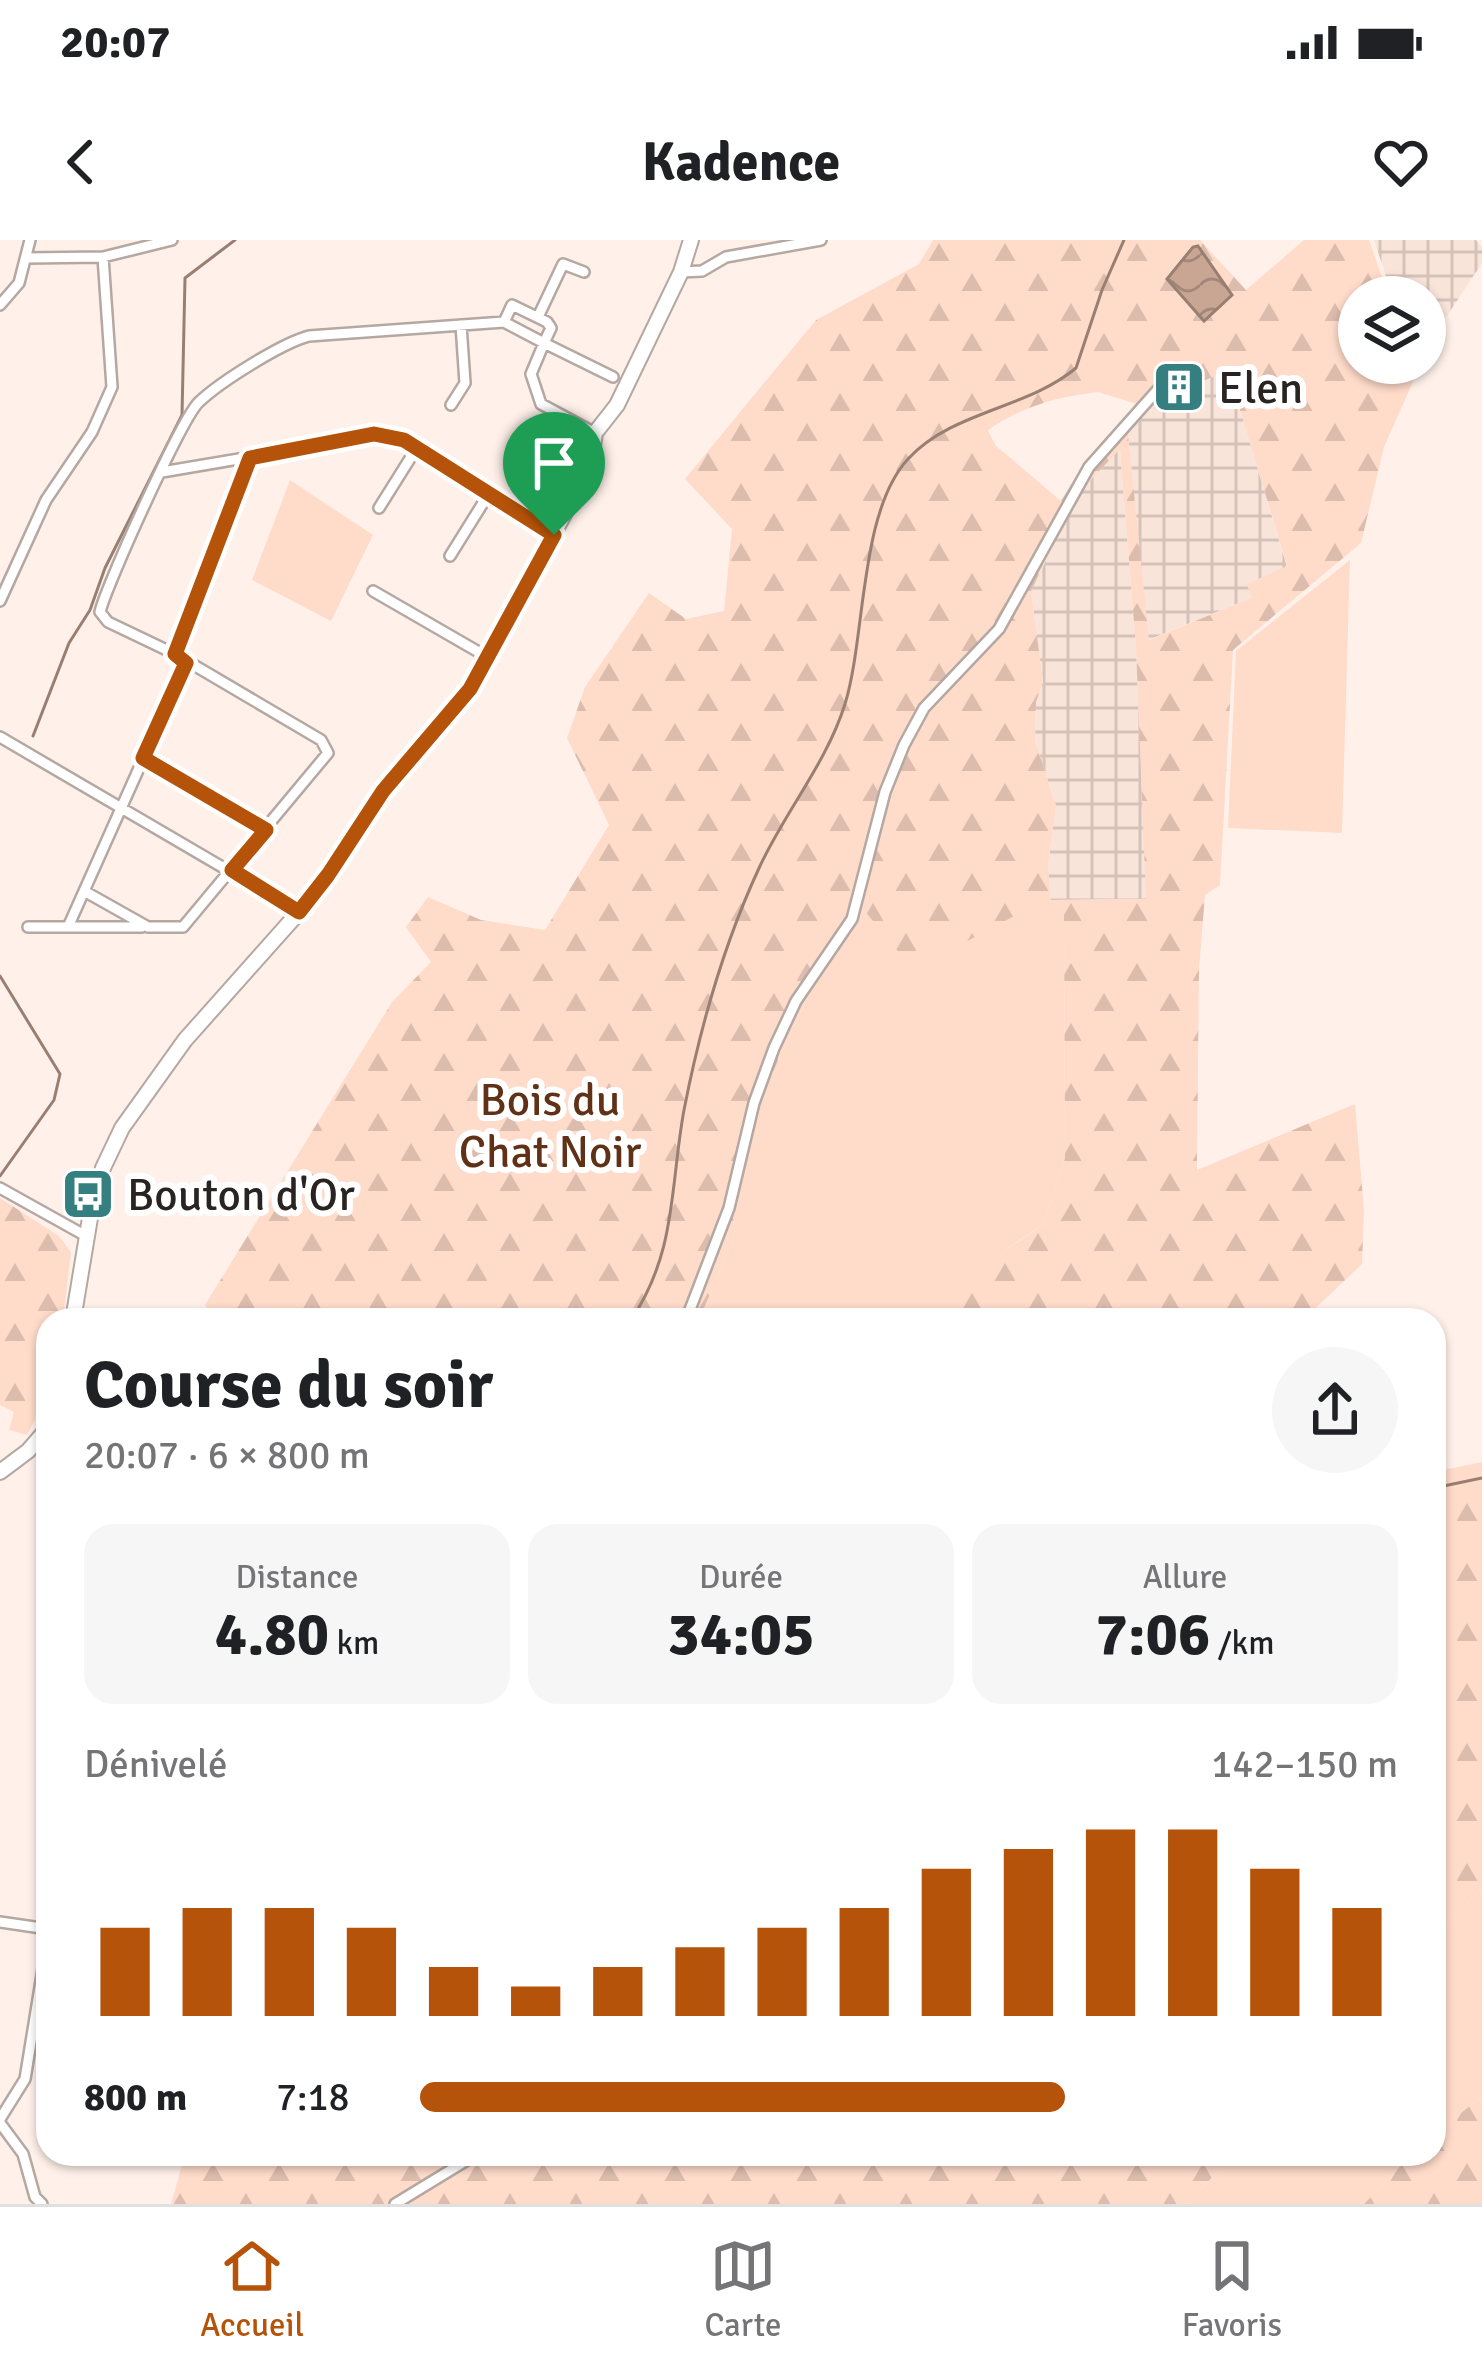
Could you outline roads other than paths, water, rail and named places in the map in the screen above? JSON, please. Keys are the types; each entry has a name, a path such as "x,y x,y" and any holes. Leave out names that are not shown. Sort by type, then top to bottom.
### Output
{"main road":[{"path":"75,1308 103,1168 149,1086 299,912 383,791 457,707 489,658 590,466 595,433 617,405 682,272 691,240"},
{"path":"0,1472 36,1443"}],"street":[{"path":"0,305 19,283 30,240"},
{"path":"26,258 103,257 172,240"},
{"path":"682,272 702,271 727,256 821,240"},
{"path":"0,601 46,500 92,432 112,387 103,257"},
{"path":"538,317 563,264 584,272"},
{"path":"504,322 512,305 551,328 531,374 538,399 546,409 595,433"},
{"path":"28,927 183,927 328,753 328,746 175,654 108,622 100,612 162,472 199,402 290,341 309,336 504,322 613,376"},
{"path":"451,405 465,383 461,325"},
{"path":"691,1308 729,1208 754,1103 774,1048 796,1001 852,919 885,792 904,745 924,708 999,629 1088,467 1177,368"},
{"path":"162,472 374,434 404,440 554,535"},
{"path":"379,508 416,449"},
{"path":"175,654 250,458"},
{"path":"450,556 488,495"},
{"path":"373,591 489,658"},
{"path":"68,926 186,663"},
{"path":"0,737 299,912"},
{"path":"143,758 266,830"},
{"path":"84,891 148,927"},
{"path":"0,1188 86,1236"},
{"path":"0,1922 36,1931"},
{"path":"36,2010 25,2079 0,2121 23,2154 35,2197 42,2204"},
{"path":"394,2204 457,2166"}],"water":[{"path":"1198,246 1232,295 1204,321 1167,279"}],"waterway":[{"path":"33,736 69,643 90,610 105,568 182,415 185,278 235,240"},
{"path":"638,1308 664,1244 690,1079 724,955 760,866 828,746 845,704 872,542 892,482 908,459 946,430 1035,393 1076,368 1124,240"},
{"path":"0,976 60,1074 54,1100 0,1176"},
{"path":"1446,1486 1482,1478"}],"place":[{"name":"Elen","path":"1179,387"},
{"name":"Bouton d'Or","path":"88,1194"}],"park label":[{"name":"Bois du Chat Noir","path":"550,1125"}]}
